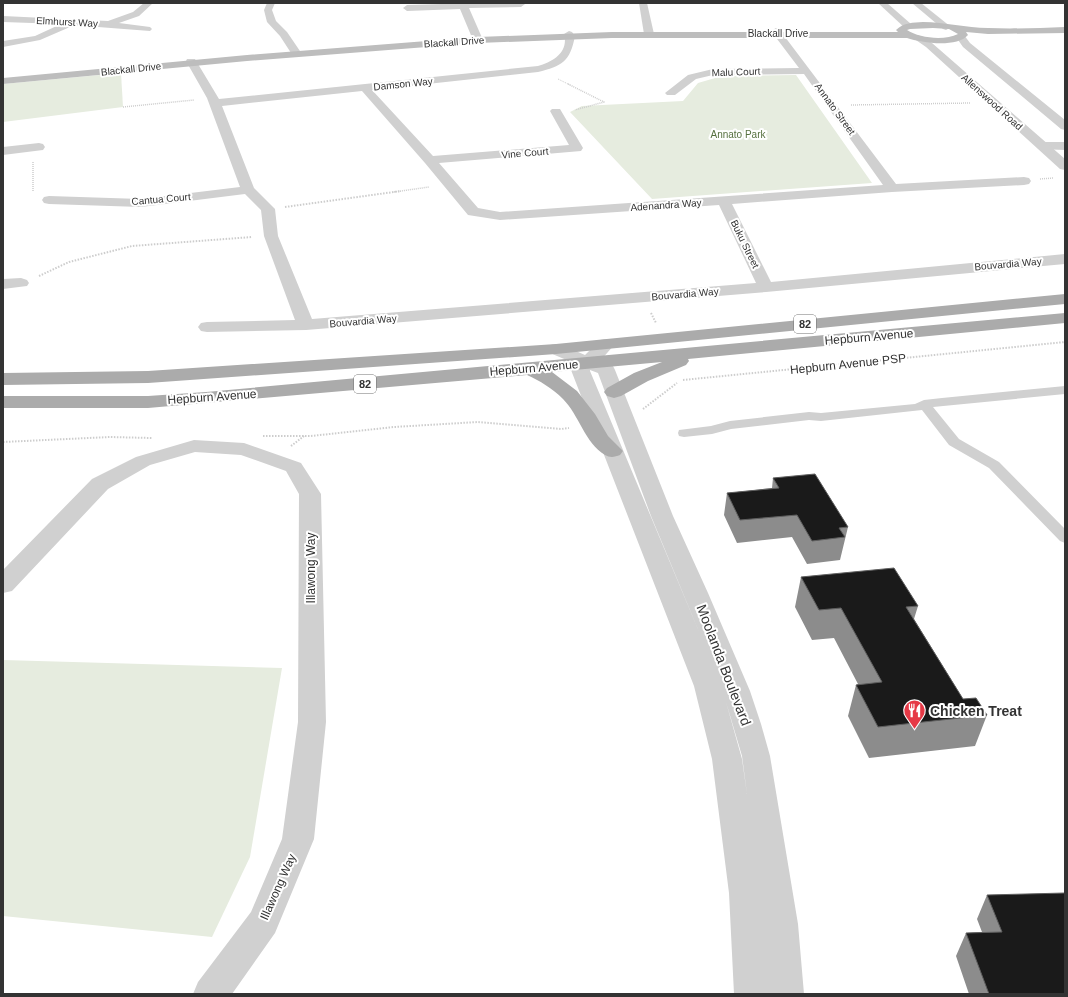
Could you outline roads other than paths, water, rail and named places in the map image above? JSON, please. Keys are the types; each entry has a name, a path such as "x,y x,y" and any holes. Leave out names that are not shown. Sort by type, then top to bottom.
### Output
{"main road":[{"path":"905,30 924,25 956,32 1065,31"},
{"name":"Blackall Drive","path":"3,80 301,52 478,39 649,33 905,30"},
{"path":"905,30 918,38 941,40 956,32"},
{"name":"Hepburn Avenue","path":"3,379 191,375 556,349 1065,299"},
{"name":"Hepburn Avenue","path":"3,402 148,402 206,398 1065,318"},
{"path":"614,392 641,377 682,361 726,350"},
{"path":"529,369 549,378 570,395 588,418 600,439 613,451"}],"street":[{"name":"Elmhurst Way","path":"3,19 109,24 136,14 149,3"},
{"path":"271,3 268,10 272,22 301,52"},
{"path":"278,3 276,11 280,20 295,36 301,52"},
{"path":"643,3 649,33"},
{"path":"882,3 905,30"},
{"path":"916,3 956,32 966,45 1065,126"},
{"path":"407,8 521,4"},
{"path":"464,6 478,39"},
{"path":"3,44 37,38 72,23"},
{"path":"109,24 147,29"},
{"name":"Annato Street","path":"777,32 807,70 892,188"},
{"name":"Damson Way","path":"214,101 366,88 538,69 555,65 563,59 568,52 569,35"},
{"name":"Allenswood Road","path":"918,38 929,45 992,103 1065,166"},
{"path":"192,62 214,101 248,190 268,209 271,236 306,325"},
{"name":"Malu Court","path":"671,93 692,77 713,72 807,70"},
{"name":"Adenandra Way","path":"366,88 430,160 473,212 500,216 892,188 1024,181"},
{"name":"Vine Court","path":"430,160 577,148 557,113"},
{"path":"1042,146 1065,146"},
{"path":"3,152 36,147"},
{"name":"Cantua Court","path":"49,200 141,203 248,190"},
{"name":"Buku Street","path":"724,201 766,287"},
{"name":"Bouvardia Way","path":"207,327 306,325 766,287 1065,259"},
{"path":"3,284 21,283"},
{"name":"Moolanda Boulevard","path":"606,344 580,370 708,686 727,759 745,893 752,994"},
{"name":"Moolanda Boulevard","path":"556,349 606,370 662,516 736,691 756,756 781,924 786,994"},
{"name":"Illawong Way","path":"3,585 100,484 143,461 194,446 244,449 294,466 310,494 312,722 298,840 263,922 212,994"}],"lane":[{"path":"684,433 712,430 730,425 808,416 822,417 918,408 924,404 1065,390"},
{"path":"924,404 954,442 994,465 1065,538"}],"place":[{"name":"Chicken Treat","path":"914,730"}],"park label":[{"name":"Annato Park","path":"738,134"}]}
